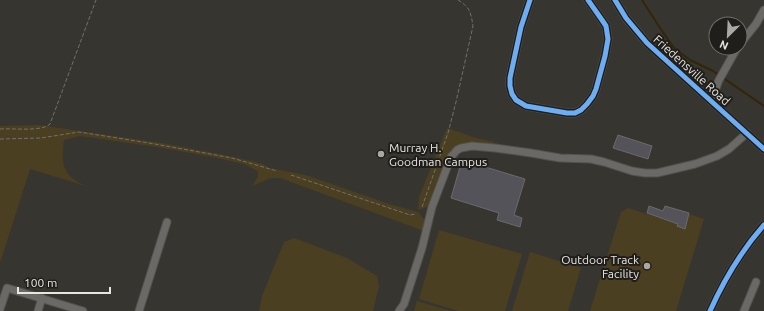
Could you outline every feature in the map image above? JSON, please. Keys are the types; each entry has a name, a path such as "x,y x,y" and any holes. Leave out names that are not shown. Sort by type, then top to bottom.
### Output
{"street":[{"path":"530,0 521,27 510,78 512,94 516,100 526,106 575,113 581,110 593,96 600,76 608,39 606,26 588,0"},
{"name":"Friedensville Road","path":"615,0 626,18 647,43 764,149"},
{"path":"748,34 764,10"},
{"path":"711,101 719,80 733,56"},
{"path":"399,311 404,304 422,248 432,207 451,157 457,150 472,146 560,158 592,159 632,171 657,173 695,164 717,156 729,149 747,133"},
{"path":"139,311 167,222"},
{"path":"710,311 733,266 764,225"},
{"path":"744,311 756,282"},
{"path":"0,309 7,288 83,311"},
{"path":"38,311 42,298"}],"path":[{"path":"0,129 35,129 49,126 96,0"},
{"path":"422,207 448,133 473,26 471,15 467,6 458,0"},
{"path":"0,140 41,138 79,132 232,158 277,171"},
{"path":"291,175 410,215 416,214"}],"shaded area":[{"path":"39,125 162,143 239,158 263,164 269,168 306,175 389,204 418,212 426,224 424,231 280,178 271,178 252,186 258,177 258,171 244,164 157,147 80,136 64,140 64,164 69,175 74,180 89,187 30,169 0,263 0,126"},
{"path":"447,128 476,138 494,142 490,147 467,143 455,148 431,202 427,207 418,210 419,197"},
{"name":"Outdoor Track Facility","path":"628,208 678,224 677,226 684,229 689,214 704,219 676,311 590,311 621,212"},
{"path":"439,230 522,254 505,311 458,311 419,299"},
{"path":"294,238 347,258 377,276 379,286 373,311 259,311 262,296 284,242"},
{"path":"530,252 581,268 568,311 512,311"},
{"path":"417,301 451,311 414,311"}],"building":[{"path":"618,135 652,146 648,159 613,148"},
{"path":"462,160 525,179 514,215 522,218 520,227 497,220 499,213 451,198"},
{"path":"649,206 663,211 665,206 689,213 685,229 677,226 678,224 647,213"}],"waterway":[{"path":"642,0 674,48 690,60 713,71 764,106"}],"cycle path":[{"path":"530,0 521,27 510,78 512,94 516,100 526,106 567,113 575,113 581,110 593,96 605,56 608,39 606,26 588,0"},
{"path":"615,0 626,18 647,43 764,149"},
{"path":"710,311 734,266 764,225"}],"place":[{"name":"Murray H. Goodman Campus","path":"381,154"},
{"name":"Outdoor Track Facility","path":"647,266"}]}
